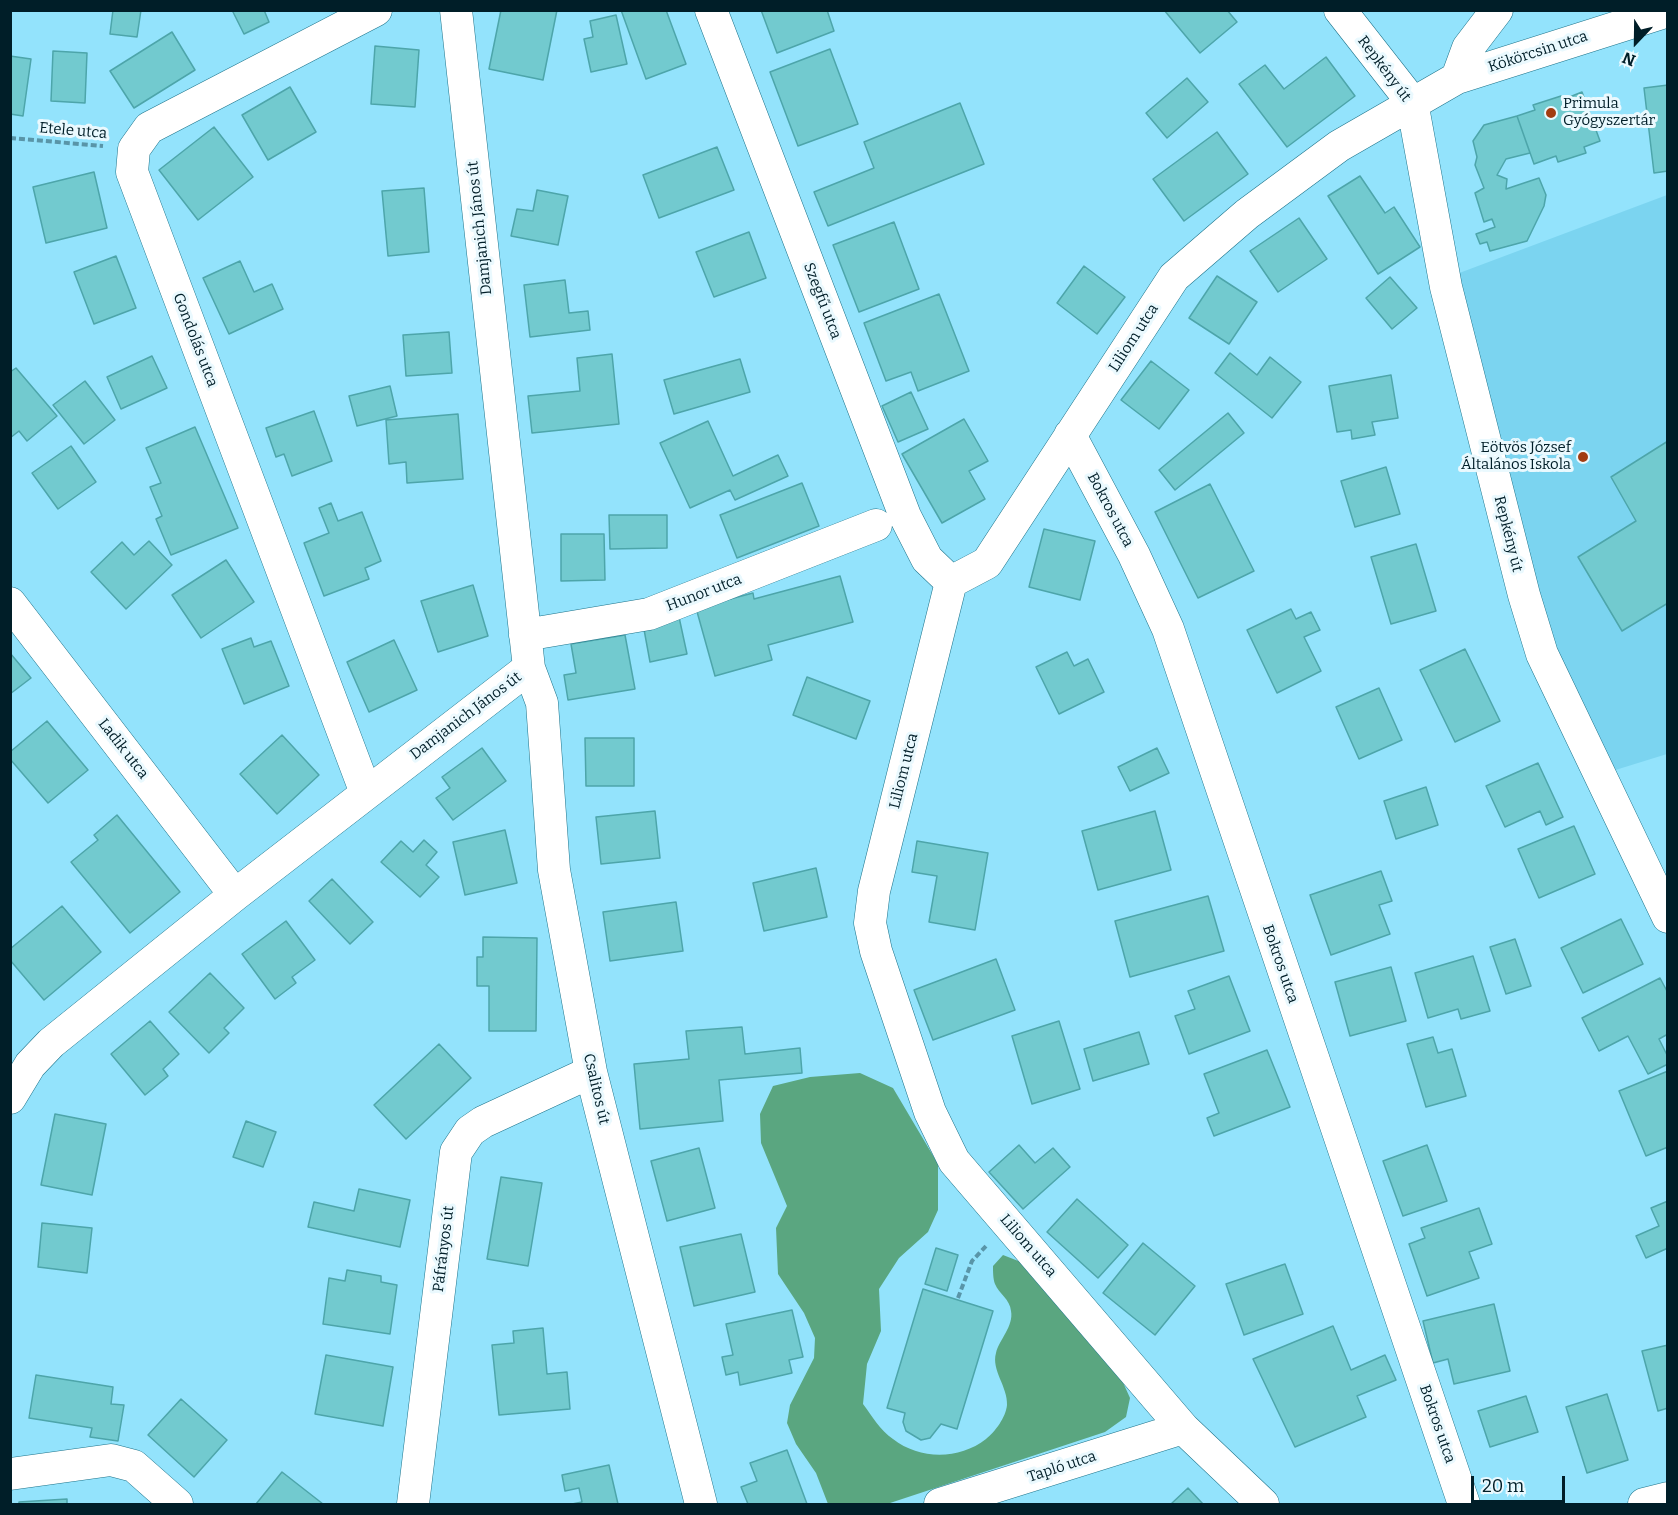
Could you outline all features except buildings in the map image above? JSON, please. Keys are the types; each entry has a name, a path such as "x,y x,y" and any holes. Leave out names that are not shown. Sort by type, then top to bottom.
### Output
{"street":[{"path":"134,148 149,128 376,10"},
{"name":"Damjanich János út","path":"10,1098 30,1065 51,1043 235,895 529,668 456,10"},
{"name":"Szegfű utca","path":"711,10 905,516 927,559 951,582"},
{"name":"Repkény út","path":"1340,10 1412,102 1446,287 1524,595 1539,644 1559,694 1578,728 1668,917"},
{"path":"1456,78 1468,48 1497,10"},
{"name":"Kökörcsin utca","path":"1412,102 1456,78 1668,11"},
{"name":"Liliom utca","path":"1263,1504 1183,1428 954,1161 930,1112 876,951 870,923 874,891 951,582 987,563 1174,277 1247,214 1339,147 1412,102"},
{"name":"Gondolás utca","path":"134,148 132,172 366,793"},
{"name":"Bokros utca","path":"1070,435 1134,555 1168,629 1464,1504"},
{"name":"Hunor utca","path":"525,635 649,614 876,525"},
{"name":"Ladik utca","path":"10,603 235,895"},
{"name":"Csalitos út","path":"529,668 542,703 554,870 591,1072 701,1504"},
{"name":"Páfrányos út","path":"413,1504 456,1152 470,1131 483,1122 591,1072"},
{"name":"Tapló utca","path":"940,1504 1004,1495 1183,1428"},
{"path":"10,1474 111,1460 134,1466 177,1504"},
{"path":"1644,1504 1668,1498"}],"path":[{"name":"Etele utca","path":"10,138 134,148"},
{"path":"958,1298 972,1261 987,1245"}],"shaded area":[{"name":"Eötvös József Általános Iskola","path":"1667,195 1667,754 1609,772 1545,638 1454,275"}],"green space":[{"path":"860,1073 893,1088 938,1164 938,1210 928,1232 899,1258 879,1289 881,1331 867,1364 863,1404 876,1423 904,1446 927,1454 940,1455 964,1451 975,1446 986,1439 996,1428 1005,1414 1007,1398 995,1359 1011,1317 1009,1303 997,1288 993,1277 993,1266 1003,1255 1026,1264 1117,1369 1130,1398 1126,1417 1105,1432 887,1504 828,1504 816,1473 796,1444 787,1423 790,1405 814,1358 815,1338 804,1313 778,1274 776,1228 787,1206 761,1143 760,1114 773,1086 810,1077"}],"place":[{"name":"Primula Gyógyszertár","path":"1551,113"},
{"name":"Eötvös József Általános Iskola","path":"1583,457"}]}
